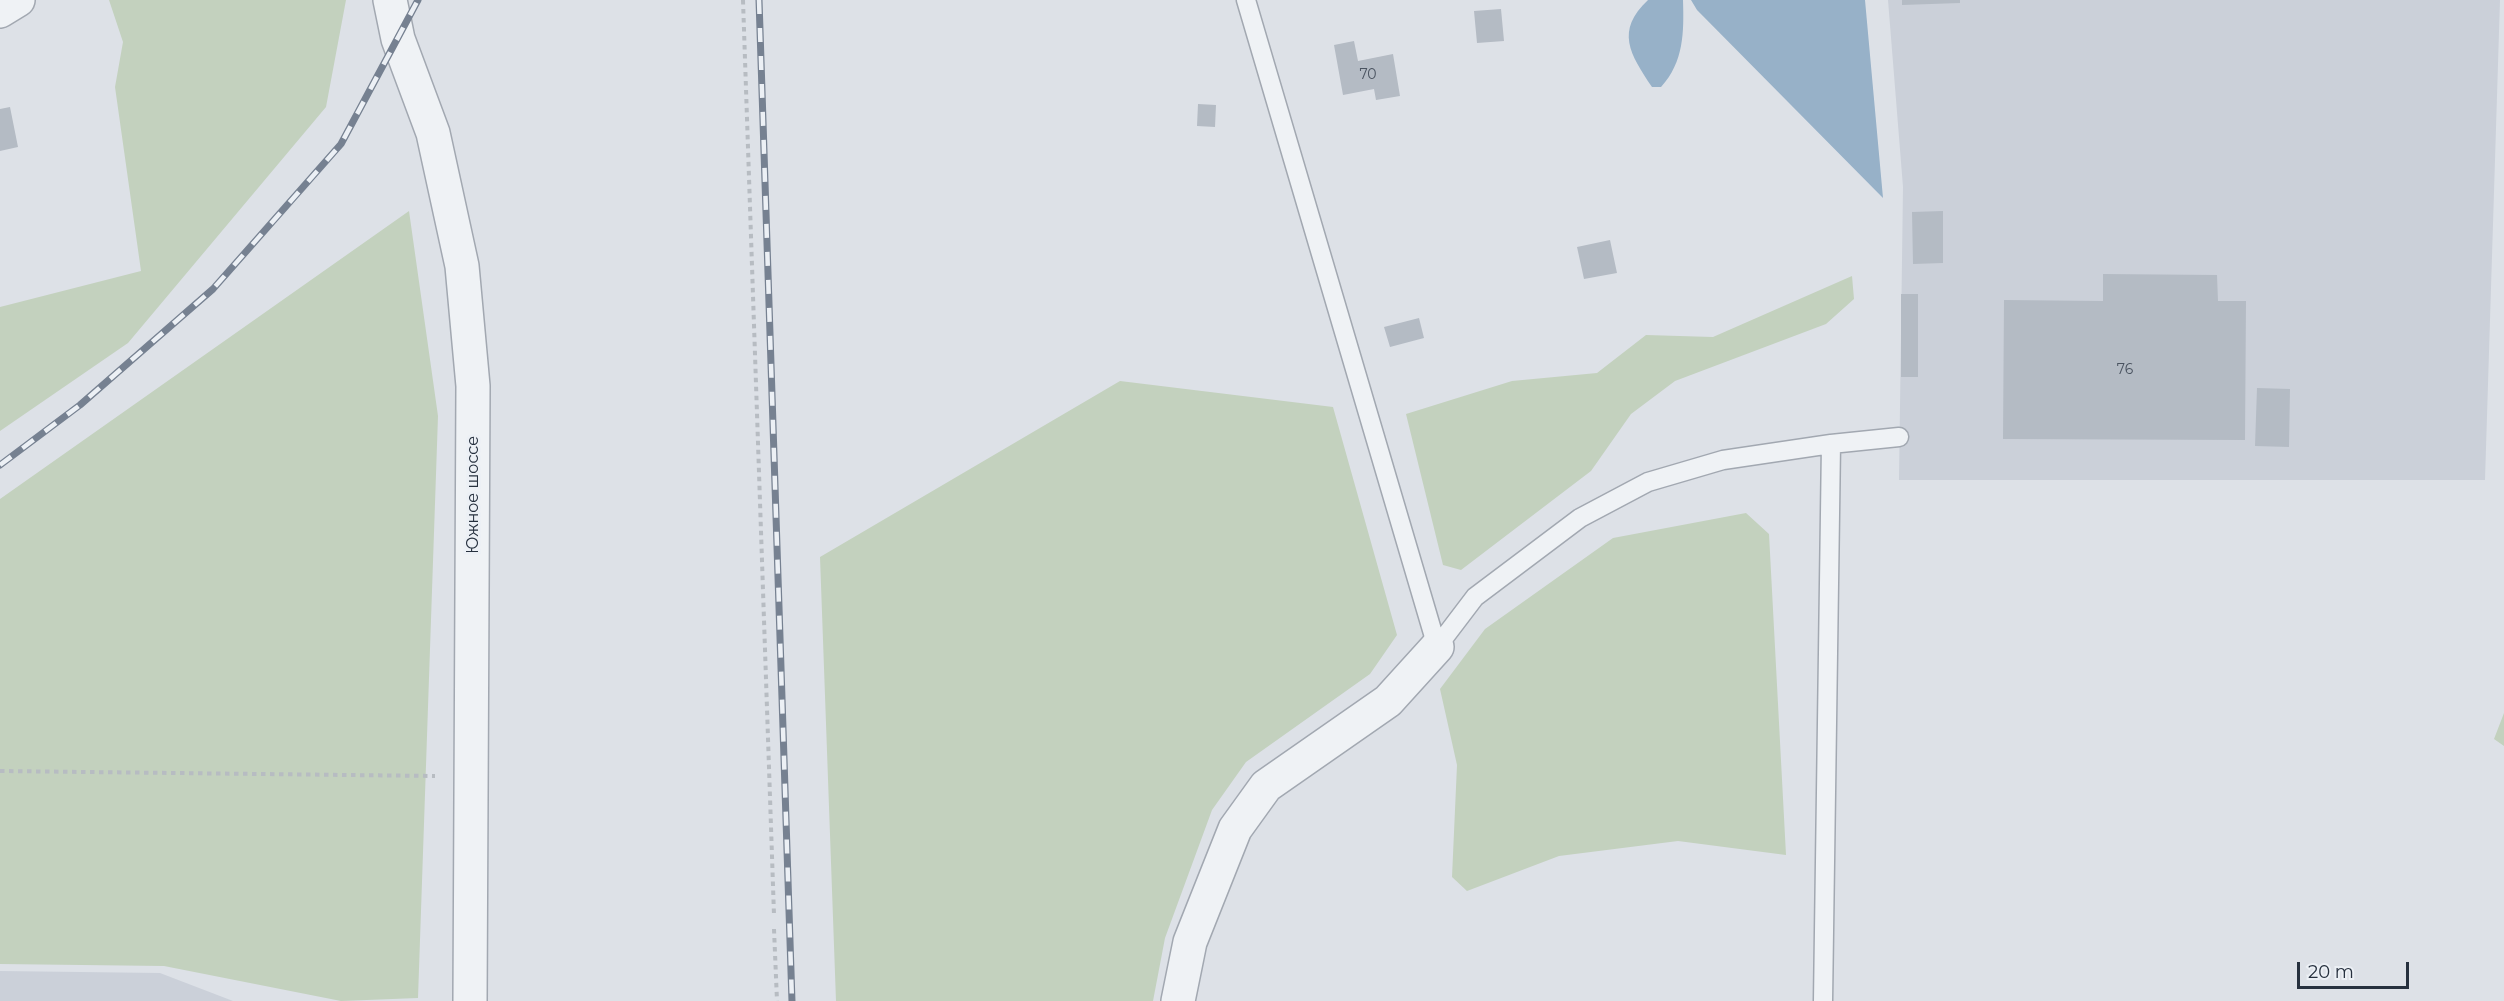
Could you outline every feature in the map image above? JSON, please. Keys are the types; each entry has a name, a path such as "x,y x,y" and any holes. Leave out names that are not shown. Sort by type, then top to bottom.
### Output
{"street":[{"path":"0,11 18,0"},
{"name":"Южное шоссе","path":"390,0 398,39 433,134 462,266 473,386 470,1001"},
{"path":"1178,1001 1190,942 1235,829 1266,786 1388,700 1437,647"}],"lane":[{"path":"1246,0 1437,647"},
{"path":"1437,647 1475,597 1580,518 1648,482 1723,460 1831,444 1899,437"},
{"path":"1823,1001 1831,444"}],"path":[{"path":"743,0 774,915"},
{"path":"0,771 472,777"},
{"path":"774,929 777,1001"}],"shaded area":[{"path":"1888,0 2500,0 2485,480 1899,480 1903,187"},
{"path":"0,971 160,973 233,1001 0,1001"}],"green space":[{"path":"109,0 346,0 326,107 128,343 0,431 0,307 141,271 115,87 123,42"},
{"path":"409,211 438,416 418,998 341,1001 164,966 0,964 0,499"},
{"path":"1852,276 1854,299 1826,324 1675,381 1631,414 1591,471 1461,570 1443,565 1406,414 1512,381 1597,373 1646,335 1713,337"},
{"path":"1120,381 1333,407 1397,635 1370,674 1246,762 1212,810 1165,938 1153,1001 836,1001 820,557"},
{"path":"1746,513 1769,534 1786,855 1678,841 1559,856 1467,891 1452,877 1457,765 1440,689 1485,629 1613,538"},
{"path":"2504,713 2504,746 2494,739"}],"water":[{"path":"1648,0 1683,0 1681,46 1674,67 1661,87 1652,87 1637,64 1629,43 1632,22"},
{"path":"1691,0 1865,0 1883,198 1697,10"}],"building":[{"path":"1902,0 1960,0 1960,3 1902,5"},
{"path":"1501,9 1504,41 1477,43 1474,11"},
{"path":"1354,41 1358,61 1393,54 1400,96 1376,100 1374,89 1343,95 1334,45"},
{"path":"1198,104 1216,105 1215,127 1197,126"},
{"path":"10,107 18,147 0,151 0,109"},
{"path":"1943,211 1943,263 1913,264 1912,212"},
{"path":"1610,240 1617,273 1584,279 1577,247"},
{"path":"2103,274 2217,275 2218,301 2246,301 2245,440 2003,439 2004,300 2103,301"},
{"path":"1901,294 1918,294 1918,377 1901,377"},
{"path":"1419,318 1424,338 1390,347 1384,327"},
{"path":"2257,388 2290,389 2289,447 2255,446"}],"railway":[{"path":"0,465 80,405 213,289 341,144 418,0"},
{"path":"759,0 792,1001"}]}
